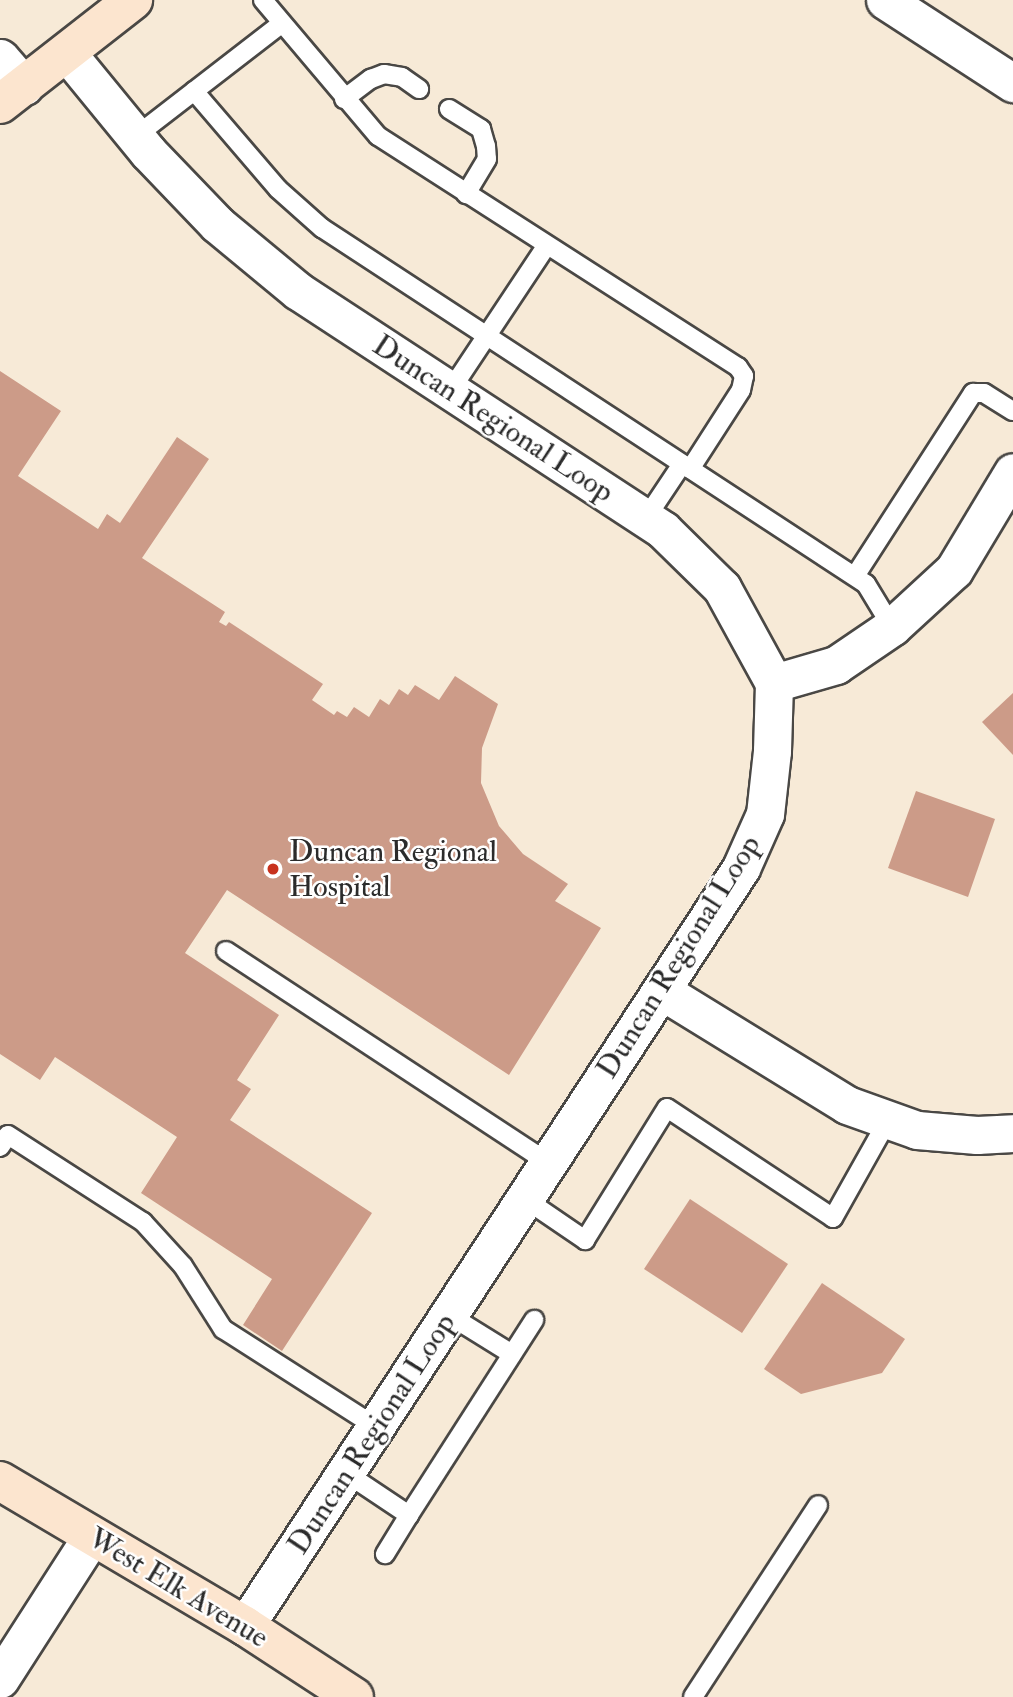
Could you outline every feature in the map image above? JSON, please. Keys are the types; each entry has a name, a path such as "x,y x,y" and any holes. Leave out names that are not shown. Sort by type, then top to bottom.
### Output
{"main road":[{"path":"8,83 67,53 133,0"},
{"name":"West Elk Avenue","path":"0,1481 245,1626 354,1697"}],"street":[{"path":"885,0 1013,83"},
{"name":"Duncan Regional Loop","path":"67,53 136,136 217,224 298,291 663,530 722,587 774,683 772,751 765,814 741,867 245,1626"},
{"path":"774,683 836,664 892,627 954,570 1013,472"},
{"path":"662,991 847,1105 917,1130 977,1135 1013,1133"},
{"path":"0,1679 91,1537"}],"lane":[{"path":"263,0 378,136 738,367 744,376 741,390 646,518"},
{"path":"136,136 281,24"},
{"path":"344,99 370,79 384,74 402,77 419,89"},
{"path":"194,91 296,207 487,336 855,576 866,584 877,598 892,627"},
{"path":"449,108 481,129 486,146 487,159 466,194"},
{"path":"450,391 547,245"},
{"path":"855,576 973,393 984,393 1013,411"},
{"path":"226,951 549,1163"},
{"path":"526,1199 585,1240 667,1108 833,1218 888,1120"},
{"path":"0,1147 8,1135 143,1223 183,1266 223,1329 376,1427"},
{"path":"449,1315 512,1354"},
{"path":"385,1554 534,1320"},
{"path":"345,1473 409,1515"},
{"path":"693,1697 818,1505"}],"building":[{"name":"Duncan Regional Hospital","path":"0,371 61,411 18,476 98,529 107,514 120,523 177,437 209,459 142,558 225,612 219,622 226,626 229,622 323,684 312,700 334,715 337,711 347,717 354,707 369,717 380,699 389,705 399,689 408,695 415,685 439,700 455,676 498,704 482,748 481,783 499,826 523,854 568,884 555,901 601,928 509,1075 227,890 185,953 279,1015 237,1080 251,1089 230,1120 372,1213 282,1351 243,1325 272,1279 141,1193 177,1137 55,1057 40,1080 0,1054"},
{"path":"1013,693 1013,755 982,722"},
{"path":"916,791 995,819 968,897 888,868"},
{"path":"690,1199 788,1264 742,1333 644,1269"},
{"path":"822,1283 905,1339 882,1373 801,1394 764,1369"}],"place":[{"name":"Duncan Regional Hospital","path":"273,869"}]}
